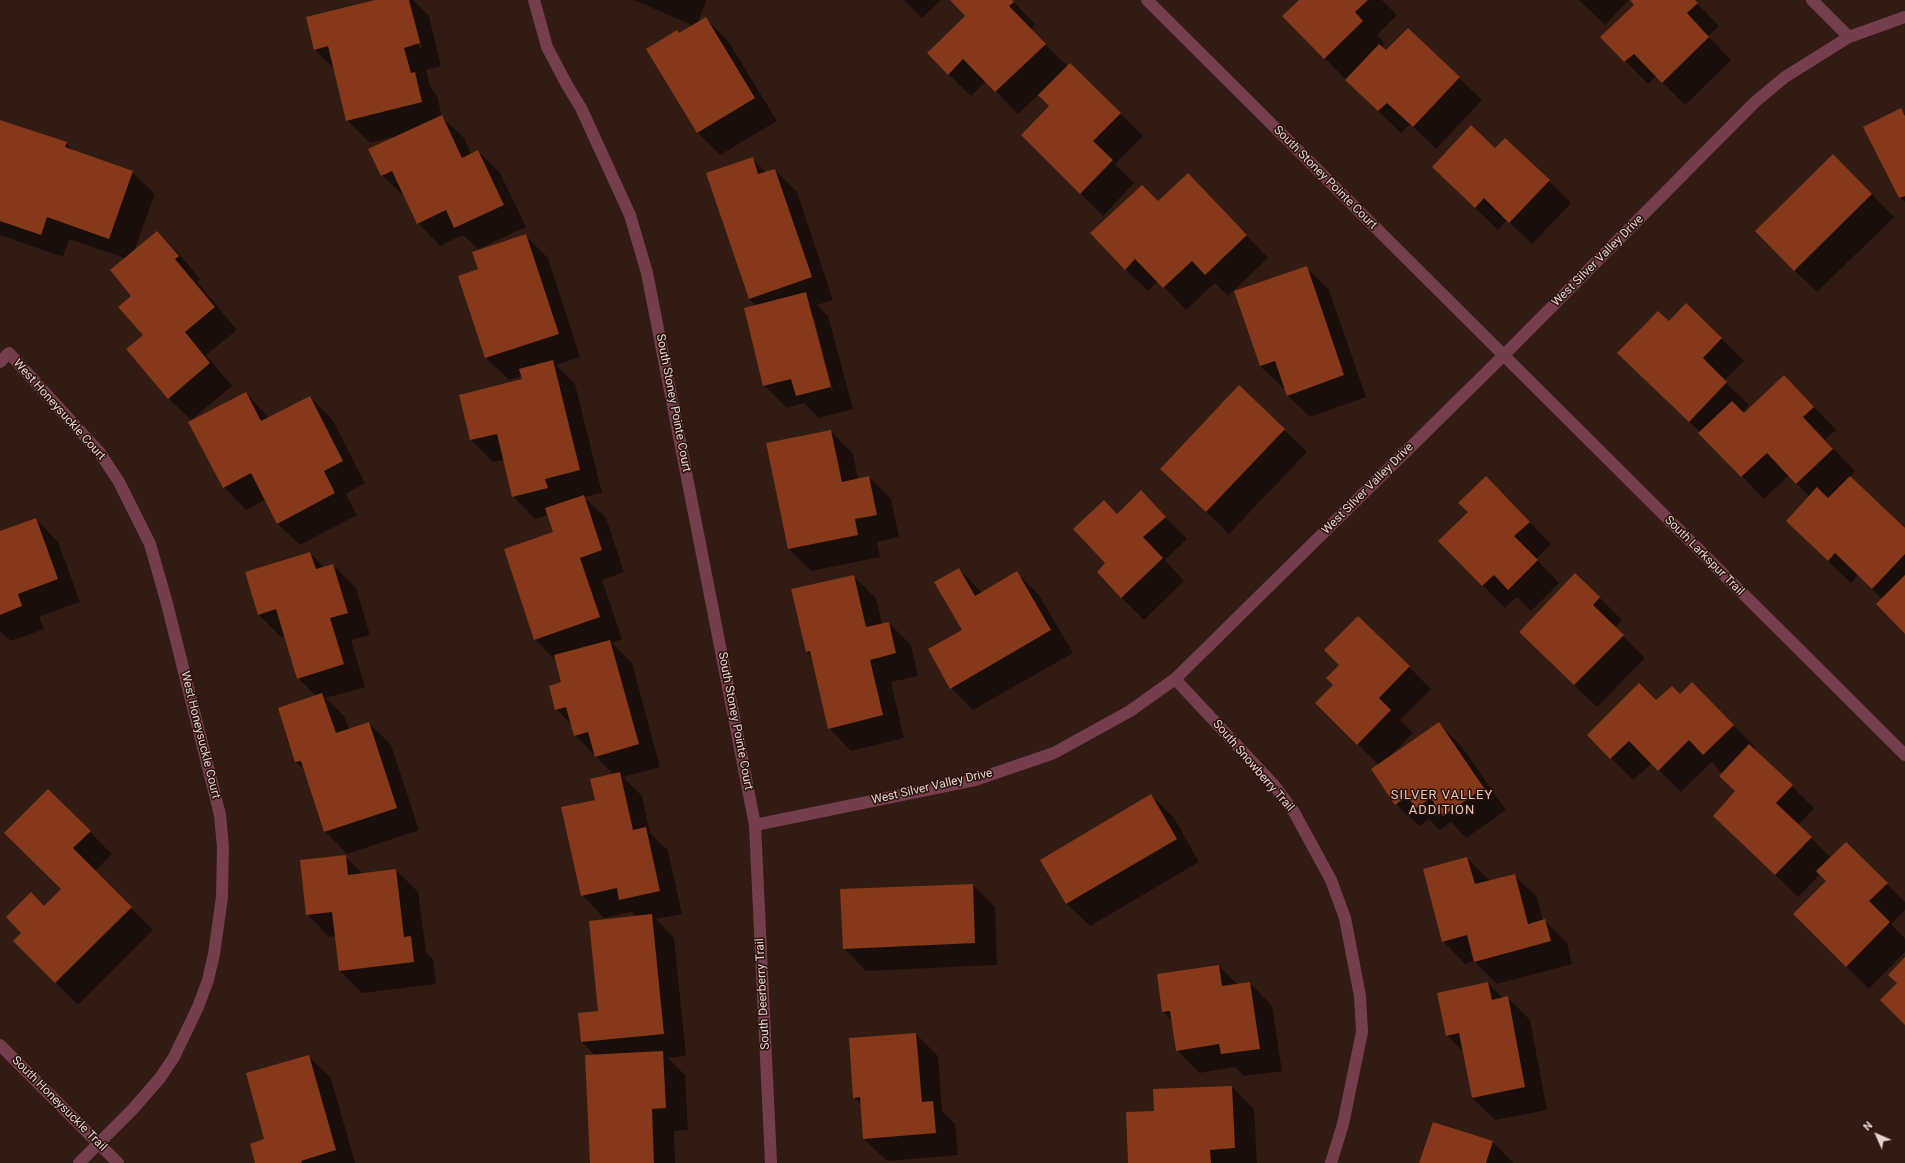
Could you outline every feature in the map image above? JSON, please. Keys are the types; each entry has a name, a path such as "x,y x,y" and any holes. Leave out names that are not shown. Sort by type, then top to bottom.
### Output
{"street":[{"name":"South Stoney Pointe Court","path":"534,0 548,47 566,85 581,108 630,215 647,274 755,825"},
{"name":"South Stoney Pointe Court","path":"1147,0 1504,356"},
{"path":"1812,0 1849,37"},
{"name":"West Silver Valley Drive","path":"755,825 975,780 1054,754 1130,711 1175,679 1504,356 1755,102 1785,77 1849,37 1905,17"},
{"name":"West Honeysuckle Court","path":"0,362 9,354 100,453 119,482 150,544 166,600 220,815 223,847 222,897 214,954 208,980 198,1007 174,1057 160,1078 133,1109 99,1143"},
{"name":"South Larkspur Trail","path":"1504,356 1905,755"},
{"name":"South Snowberry Trail","path":"1175,679 1274,785 1294,812 1331,880 1345,918 1360,996 1362,1032 1343,1124 1332,1163"},
{"name":"South Deerberry Trail","path":"755,825 771,1163"},
{"name":"South Honeysuckle Trail","path":"0,1045 118,1163"},
{"path":"79,1163 99,1143"}],"building":[{"path":"375,0 409,0 420,43 404,48 411,73 415,72 422,102 346,121 328,46 314,50 306,17"},
{"path":"950,0 1012,0 1014,2 1009,6 1046,44 995,92 963,59 948,75 927,53 965,16"},
{"path":"1299,0 1368,0 1355,12 1363,21 1324,59 1282,16"},
{"path":"1630,0 1695,0 1698,3 1687,13 1709,37 1662,83 1634,54 1624,62 1600,37 1634,5"},
{"path":"706,17 755,98 697,133 646,49 677,30 679,33"},
{"path":"1408,28 1460,77 1413,127 1387,103 1378,111 1345,80 1379,44 1386,50"},
{"path":"1070,63 1121,113 1093,141 1113,160 1080,194 1021,135 1049,106 1038,95"},
{"path":"1901,108 1905,116 1905,196 1899,198 1863,127"},
{"path":"442,115 462,158 478,150 504,205 454,228 446,210 417,224 392,171 381,176 368,149"},
{"path":"0,120 67,142 65,147 133,171 109,239 47,217 41,235 0,221"},
{"path":"1471,125 1495,148 1505,138 1550,180 1509,223 1484,198 1475,208 1432,167"},
{"path":"1833,154 1872,194 1794,271 1755,231"},
{"path":"753,157 758,174 775,169 812,277 749,299 706,173"},
{"path":"1188,173 1247,235 1205,275 1192,261 1163,288 1135,259 1125,270 1090,233 1142,185 1158,201"},
{"path":"157,231 179,256 175,259 215,307 185,332 210,363 168,399 126,349 143,335 118,307 131,296 110,270"},
{"path":"526,234 559,334 485,358 458,276 478,269 472,252"},
{"path":"1307,266 1344,375 1287,396 1275,361 1260,366 1234,291"},
{"path":"806,292 831,387 796,396 791,379 763,386 744,308"},
{"path":"1686,303 1722,338 1703,358 1727,382 1689,422 1617,353 1658,311 1669,321"},
{"path":"553,360 580,470 545,479 548,488 512,497 497,434 470,440 459,395 522,379 519,369"},
{"path":"1784,375 1814,407 1803,417 1833,449 1796,484 1767,453 1741,477 1698,433 1732,401 1744,413"},
{"path":"1239,385 1285,429 1206,512 1160,469"},
{"path":"246,392 261,421 310,396 343,461 324,471 335,493 277,524 251,473 223,488 188,422"},
{"path":"831,430 842,482 869,476 877,515 855,519 858,535 788,549 766,443"},
{"path":"1486,476 1530,522 1514,536 1538,560 1508,590 1494,575 1482,586 1438,541 1468,512 1458,503"},
{"path":"1850,476 1905,528 1905,554 1872,589 1835,553 1828,561 1786,521 1817,487 1828,498"},
{"path":"1141,490 1166,517 1143,537 1163,558 1121,598 1097,572 1105,563 1073,529 1104,500 1117,514"},
{"path":"584,495 602,550 580,558 600,617 534,640 504,549 553,532 545,508"},
{"path":"36,518 58,579 18,594 22,606 0,615 0,531"},
{"path":"310,552 316,569 333,564 348,613 330,618 344,664 297,679 276,609 258,615 245,572"},
{"path":"959,568 975,596 1017,571 1051,630 950,689 928,649 962,630 934,582"},
{"path":"1575,573 1600,597 1593,605 1624,635 1574,685 1519,632"},
{"path":"854,575 866,627 889,622 896,653 870,660 883,715 828,729 810,651 806,652 791,589"},
{"path":"1905,575 1905,634 1876,604"},
{"path":"1358,616 1410,666 1379,698 1391,710 1357,745 1315,703 1333,685 1326,678 1339,665 1324,650"},
{"path":"610,640 639,744 595,757 588,732 574,736 566,707 555,710 549,686 561,682 554,655"},
{"path":"1692,682 1734,725 1703,755 1689,740 1658,771 1629,741 1610,759 1587,735 1639,683 1656,700 1672,686 1680,694"},
{"path":"322,693 336,733 369,722 397,808 324,832 301,761 295,762 278,708"},
{"path":"1439,722 1484,788 1443,816 1431,798 1416,808 1407,796 1395,805 1371,769"},
{"path":"1749,744 1793,785 1776,803 1812,837 1775,875 1713,816 1735,791 1719,776"},
{"path":"620,772 633,830 646,827 660,891 619,900 617,888 581,896 561,807 595,800 590,779"},
{"path":"48,789 91,831 73,848 132,907 55,983 13,941 21,933 6,917 31,892 44,906 61,889 4,833"},
{"path":"1151,794 1177,839 1066,904 1040,860"},
{"path":"1846,842 1888,883 1869,901 1890,922 1846,967 1793,914 1826,881 1816,871"},
{"path":"346,855 348,875 396,869 404,937 411,936 414,962 339,971 332,912 306,915 300,860"},
{"path":"1467,857 1475,884 1515,874 1528,924 1545,919 1551,941 1474,962 1467,935 1442,942 1423,869"},
{"path":"973,884 975,943 843,949 840,889"},
{"path":"652,914 664,1034 581,1042 578,1013 598,1011 589,921"},
{"path":"1905,957 1905,1025 1880,1000 1897,983 1888,975"},
{"path":"1219,965 1222,986 1250,982 1260,1049 1221,1054 1219,1044 1176,1051 1170,1011 1162,1012 1157,974"},
{"path":"1488,982 1492,1000 1508,996 1525,1087 1472,1098 1459,1033 1446,1036 1437,993"},
{"path":"916,1033 922,1102 933,1101 936,1133 863,1139 860,1097 853,1098 849,1038"},
{"path":"663,1051 666,1108 652,1109 654,1163 590,1163 585,1055"},
{"path":"309,1055 336,1150 301,1161 302,1163 255,1163 250,1144 264,1139 246,1073"},
{"path":"1232,1086 1235,1148 1210,1150 1211,1163 1128,1163 1126,1112 1154,1111 1153,1089"},
{"path":"1433,1122 1493,1141 1486,1163 1419,1163"}],"district":[{"name":"SILVER VALLEY ADDITION","path":"1442,804"}]}
